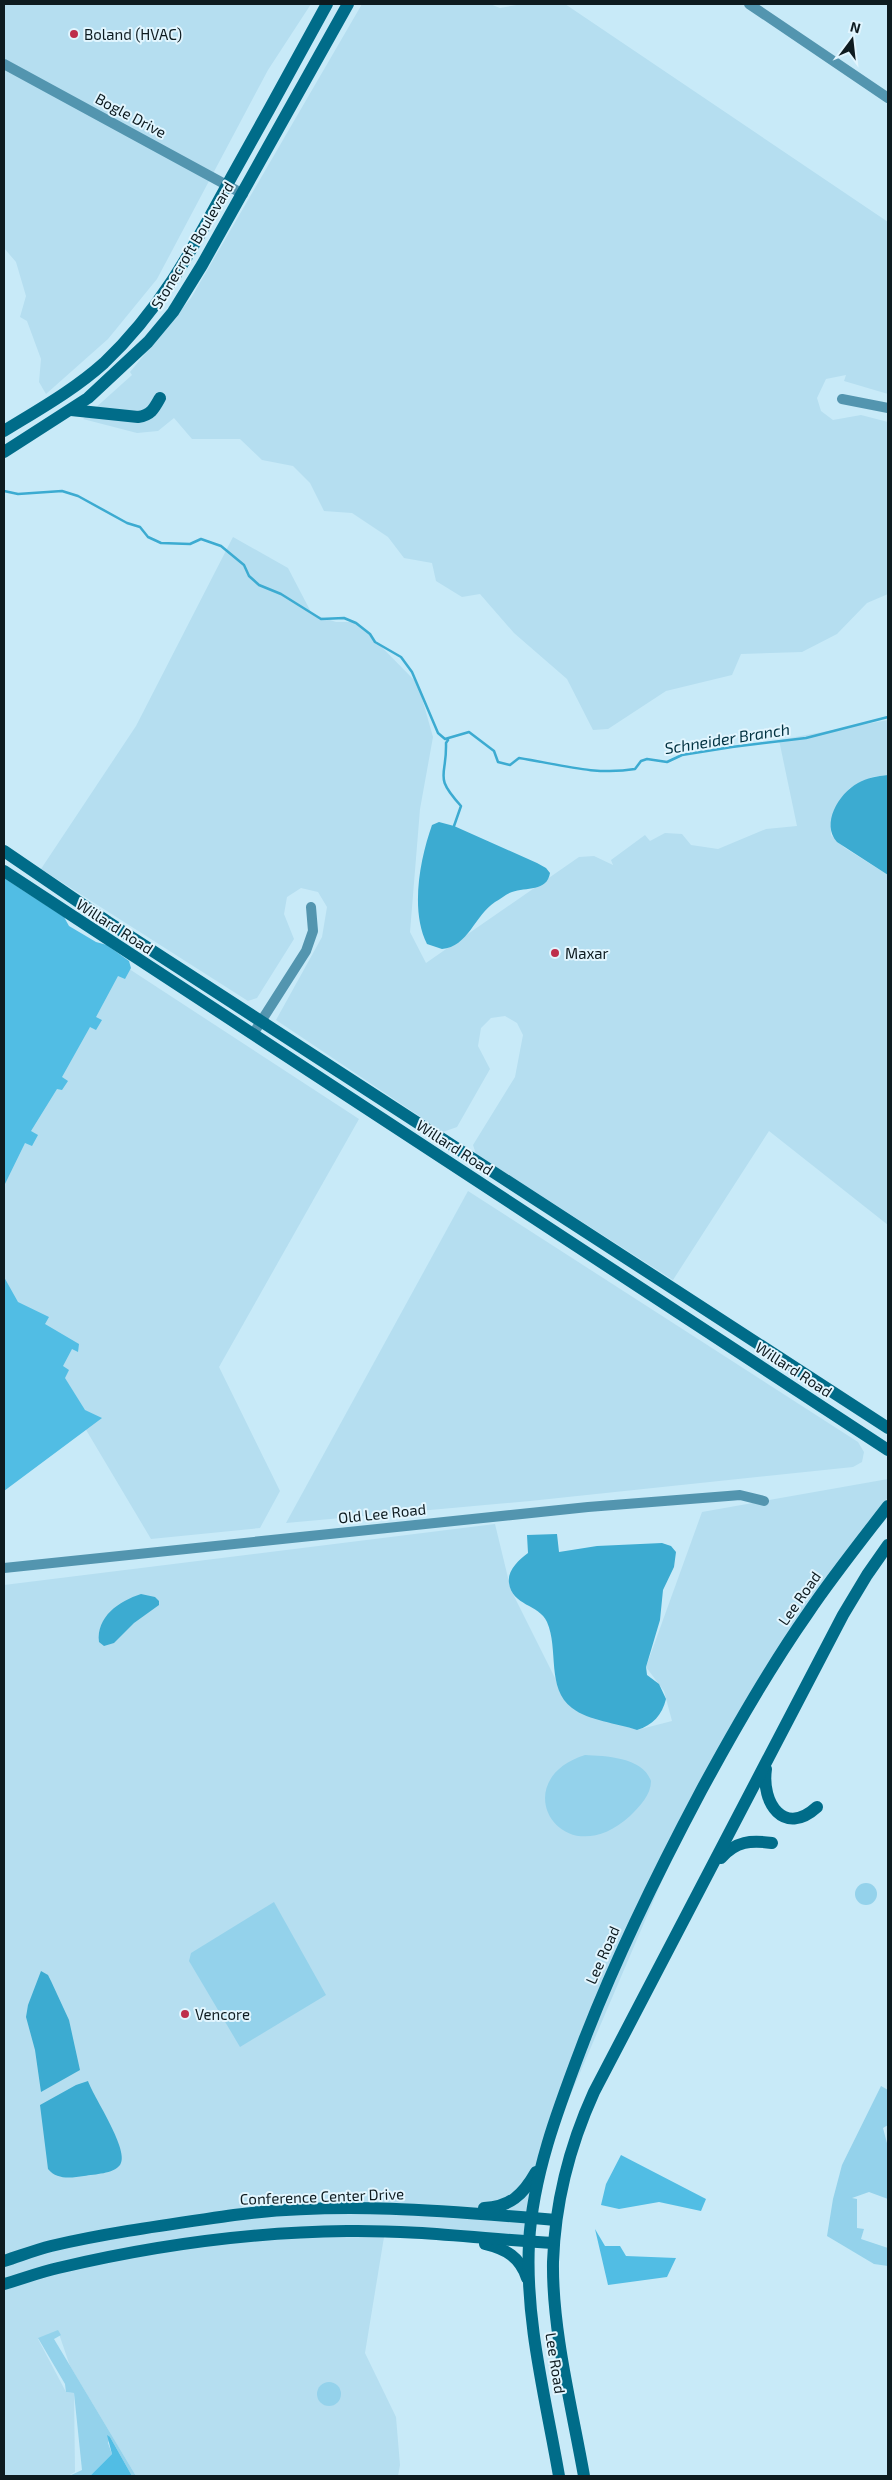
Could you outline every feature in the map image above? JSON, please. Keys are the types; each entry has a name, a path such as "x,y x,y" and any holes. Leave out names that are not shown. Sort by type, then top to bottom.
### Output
{"street":[{"name":"Stonecroft Boulevard","path":"4,431 65,393 90,374 136,330 156,307 175,278 228,185 327,4"},
{"name":"Stonecroft Boulevard","path":"4,452 71,410 113,376 148,342 168,318 202,265 243,194 348,4"},
{"path":"749,4 888,98"},
{"name":"Bogle Drive","path":"4,64 243,194"},
{"path":"71,410 138,417 147,416 153,411 160,398"},
{"path":"842,399 888,408"},
{"name":"Willard Road","path":"4,851 108,922 262,1020 680,1295 888,1428"},
{"name":"Willard Road","path":"4,871 888,1450"},
{"path":"253,1034 306,951 313,931 311,907"},
{"name":"Old Lee Road","path":"4,1568 588,1507 740,1495 764,1501"},
{"name":"Lee Road","path":"559,2476 536,2339 530,2286 529,2242 544,2157 562,2100 606,1984 655,1876 750,1703 825,1588 888,1506"},
{"name":"Lee Road","path":"584,2476 554,2294 556,2220 562,2185 573,2142 583,2117 858,1589 888,1545"},
{"path":"858,1589 888,1553"},
{"path":"767,1762 766,1787 769,1802 776,1812 788,1819 794,1820 805,1817 817,1807"},
{"path":"711,1869 726,1852 741,1843 758,1841 772,1843"},
{"path":"434,2211 491,2208 507,2204 527,2187 544,2157"},
{"name":"Conference Center Drive","path":"4,2261 49,2247 98,2236 235,2215 331,2209 434,2211 556,2220"},
{"path":"4,2284 56,2268 242,2237 345,2231 426,2233 554,2243"},
{"path":"426,2233 491,2245 511,2253 521,2265 530,2286"}],"shaded area":[{"path":"4,4 311,4 268,70 157,279 108,339 46,394 39,382 41,359 27,321 20,317 26,296 16,262 4,248"},
{"path":"362,4 490,4 500,8 522,4 565,4 888,222 888,394 844,381 846,375 826,379 817,398 821,411 833,420 861,415 888,422 888,594 867,603 837,634 802,652 741,654 732,675 666,691 608,729 593,730 567,679 514,633 480,594 462,597 436,581 432,563 404,558 388,537 352,513 324,511 310,483 293,466 262,460 240,439 192,439 174,418 158,431 137,433 83,419 132,375 130,372 191,298"},
{"path":"233,537 288,568 312,614 336,622 357,622 418,684 433,737 420,809 410,932 426,963 579,857 594,856 613,865 611,860 645,835 650,841 665,833 682,834 691,845 718,849 766,829 797,826 779,740 888,720 888,775 872,777 850,788 839,802 832,816 831,835 845,848 888,875 888,1225 769,1131 673,1280 476,1154 473,1145 515,1077 523,1035 517,1023 505,1016 491,1018 481,1028 478,1046 490,1069 457,1127 443,1132 276,1020 322,937 327,907 318,892 301,888 287,897 284,914 294,939 257,998 248,1001 41,869 136,726"},
{"path":"888,775 888,875 837,842 832,835 831,818 838,802 851,788 865,780"},
{"path":"439,822 454,826 537,863 546,868 550,873 545,883 540,886 512,892 495,902 465,937 451,947 442,949 427,944 422,931 418,900 421,869 428,838 432,825"},
{"path":"4,878 64,917 69,926 96,942 107,945 129,961 131,968 125,979 118,976 96,1017 102,1020 96,1030 90,1027 62,1077 68,1081 62,1090 57,1089 31,1131 38,1135 32,1146 25,1143 4,1186"},
{"path":"117,961 359,1119 219,1367 280,1491 260,1528 151,1539 4,1292 4,1164"},
{"path":"468,1191 858,1442 864,1452 862,1462 853,1467 530,1501 286,1523"},
{"path":"4,1277 18,1302 49,1317 45,1324 79,1344 78,1352 72,1349 63,1366 69,1370 65,1378 85,1410 102,1418 4,1491"},
{"path":"888,1479 888,1497 802,1621 697,1799 544,2157 529,2242 385,2231 365,2353 396,2417 400,2465 398,2476 136,2476 70,2366 58,2331 38,2339 66,2392 74,2393 75,2472 68,2476 4,2476 4,1585 495,1524 511,1590 556,1680 561,1694 573,1709 637,1730 672,1721 664,1691 646,1667 702,1512"},
{"path":"557,1534 559,1552 597,1546 662,1543 671,1546 676,1552 674,1567 663,1590 660,1620 646,1667 647,1675 659,1684 666,1699 656,1719 643,1728 637,1730 587,1716 572,1708 564,1700 556,1679 552,1644 547,1622 543,1616 520,1601 511,1591 509,1583 510,1574 518,1562 528,1553 527,1535"},
{"path":"141,1594 155,1597 159,1601 159,1605 134,1623 114,1643 104,1646 99,1642 99,1633 105,1618 117,1606"},
{"path":"585,1755 613,1757 632,1762 647,1773 651,1786 647,1796 630,1816 605,1832 583,1836 564,1831 551,1819 545,1802 548,1784 561,1768"},
{"path":"866,1883 874,1886 877,1894 874,1902 866,1905 858,1902 855,1894 858,1886"},
{"path":"274,1902 326,1995 240,2047 189,1961 191,1953"},
{"path":"41,1971 48,1975 69,2020 80,2070 41,2092 35,2050 26,2017 28,2005"},
{"path":"88,2081 116,2137 122,2158 120,2165 113,2170 98,2174 60,2177 48,2169 40,2105 76,2085"},
{"path":"881,2086 888,2090 888,2125 883,2128 888,2147 888,2199 869,2192 852,2198 857,2199 857,2228 864,2229 861,2239 888,2248 888,2266 874,2264 827,2236 833,2199 842,2165"},
{"path":"621,2155 706,2199 701,2211 659,2202 619,2209 601,2205 606,2184"},
{"path":"595,2229 605,2246 620,2246 626,2256 676,2258 667,2277 608,2285"},
{"path":"58,2330 61,2335 54,2339 136,2476 132,2476 110,2437 108,2443 112,2454 90,2476 69,2476 82,2470 74,2393 66,2392 65,2384 38,2338"},
{"path":"329,2382 334,2383 340,2389 340,2399 334,2405 329,2406 324,2405 318,2399 317,2394 318,2389 324,2383"},
{"path":"107,2435 110,2437 132,2476 90,2476 112,2454"}],"waterway":[{"name":"Schneider Branch","path":"4,491 18,494 62,491 78,496 127,523 140,527 148,537 161,543 190,544 201,539 221,546 244,565 249,576 259,585 281,594 321,619 344,618 356,623 370,634 375,642 401,657 412,672 438,733 445,739 469,732 494,751 498,762 510,765 519,758 591,770 620,771 635,769 641,761 647,759 667,762 682,755 806,738 888,717"},
{"path":"448,740 446,743 444,782 452,796 461,806 454,826"}],"place":[{"name":"Boland (HVAC)","path":"74,34"},
{"name":"Maxar","path":"555,953"},
{"name":"Vencore","path":"185,2014"}]}
